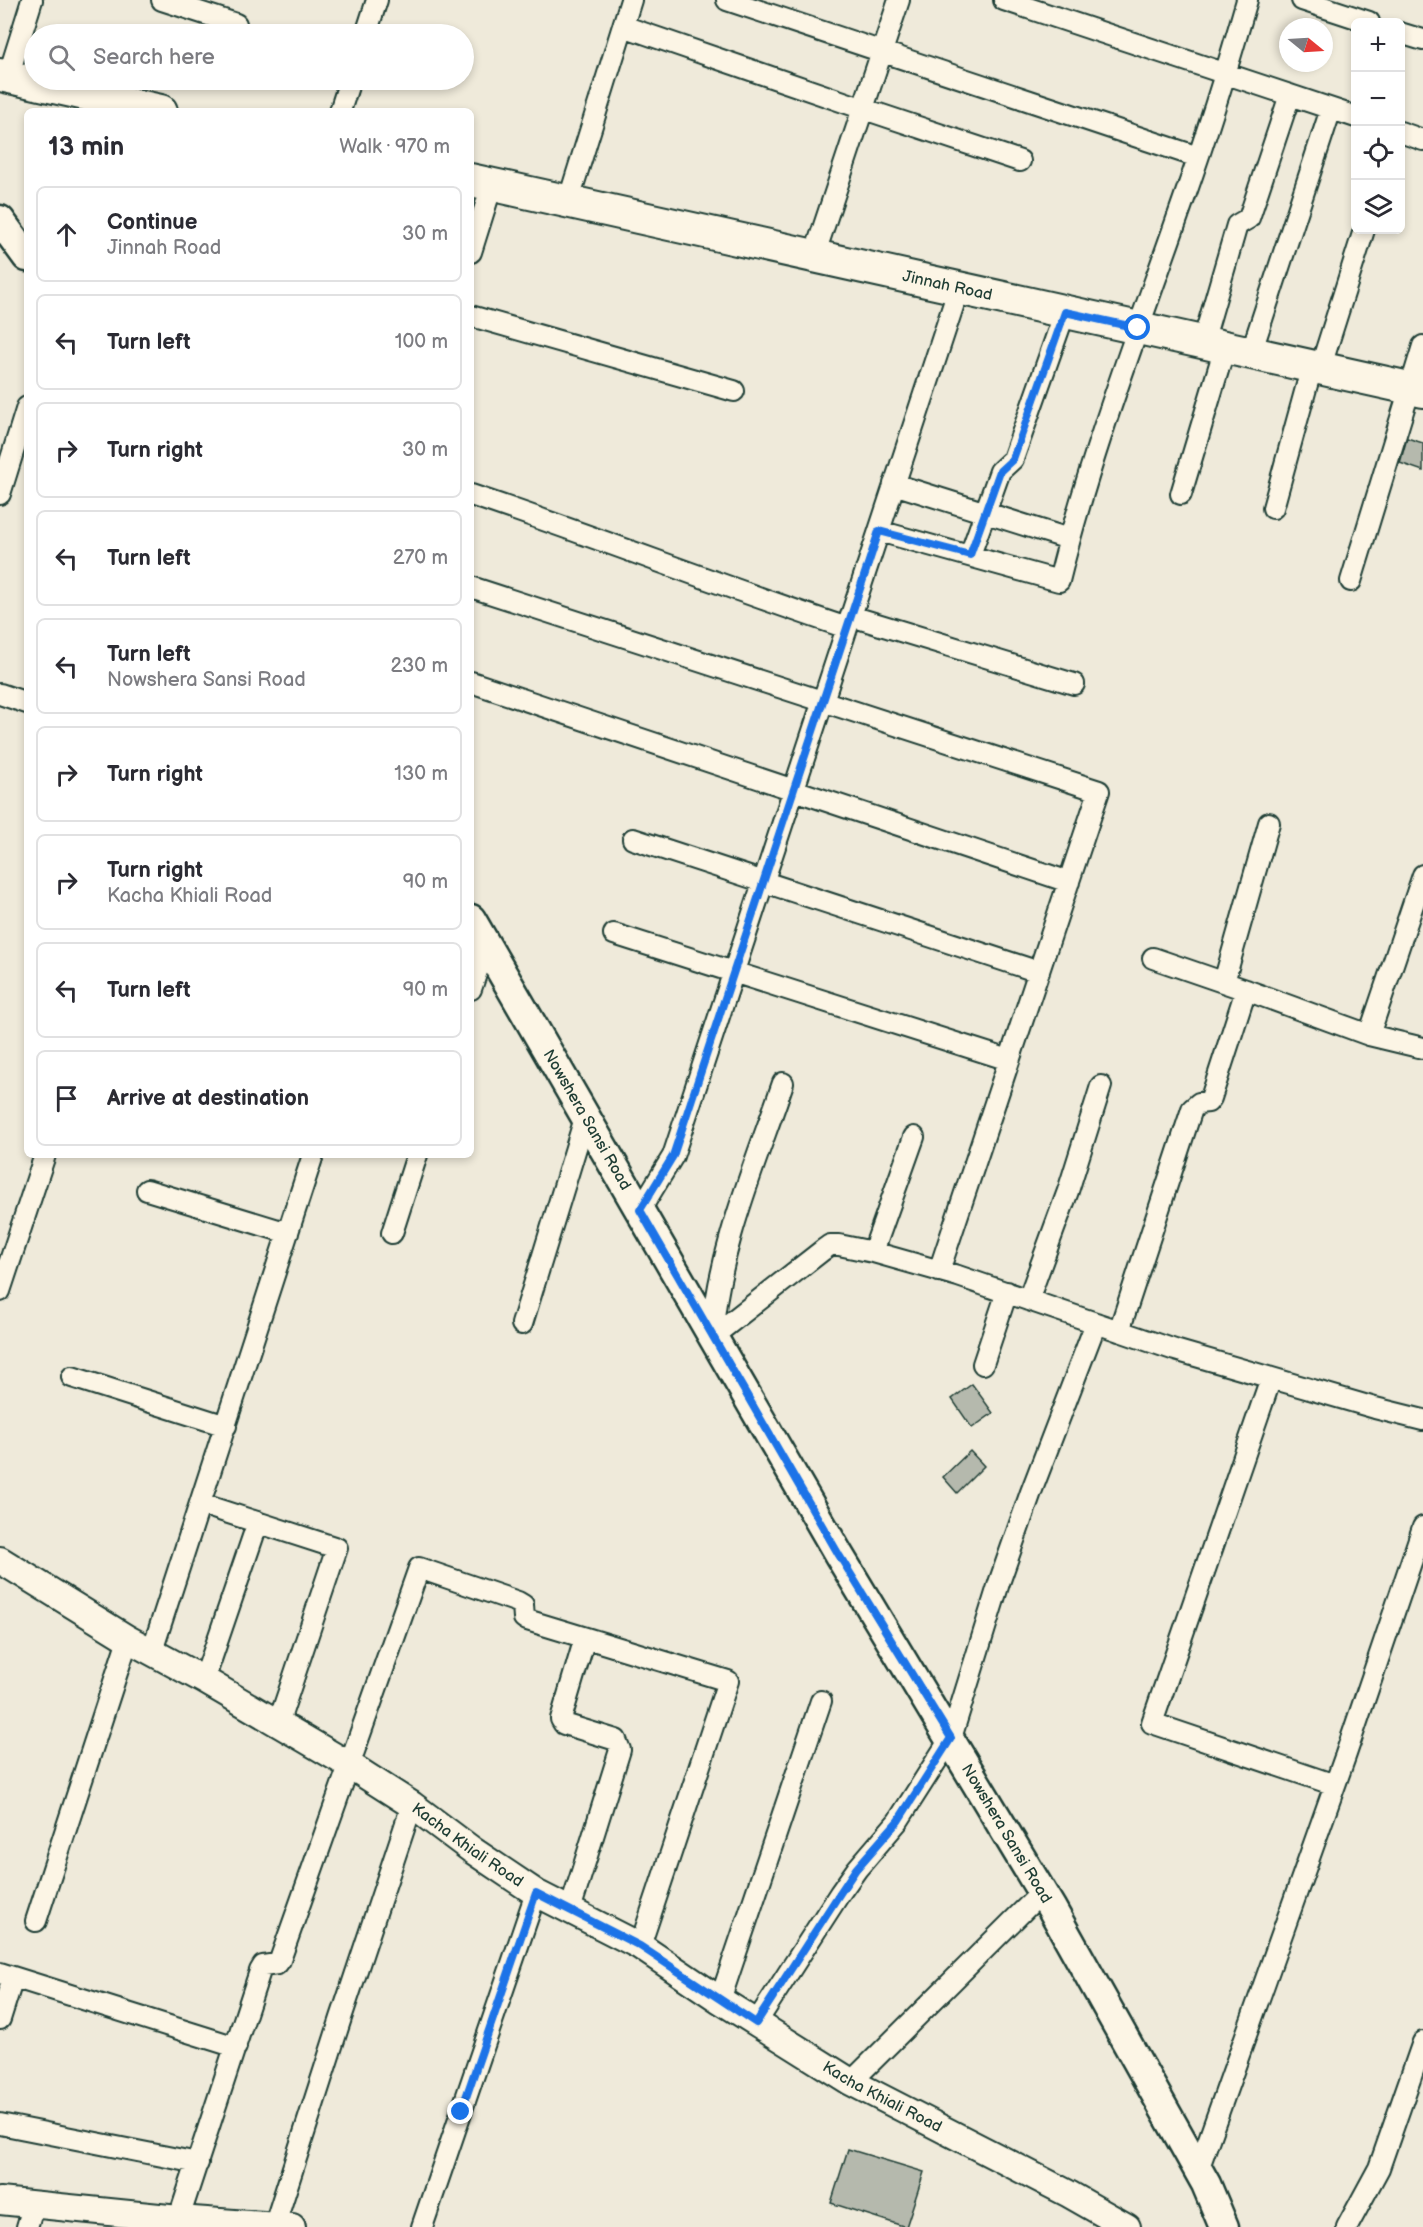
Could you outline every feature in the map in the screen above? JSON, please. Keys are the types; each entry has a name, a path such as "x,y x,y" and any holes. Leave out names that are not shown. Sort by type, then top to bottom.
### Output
{"main road":[{"path":"4,76 24,80"},
{"path":"67,90 148,108"},
{"name":"Jinnah Road","path":"481,182 1416,390"},
{"path":"2,229 24,254"},
{"name":"Nowshera Sansi Road","path":"474,924 839,1555 1042,1892 1206,2184 1224,2227"}],"street":[{"path":"4,76 32,0"},
{"path":"162,0 236,24"},
{"path":"369,24 377,0"},
{"path":"568,202 631,0"},
{"path":"727,0 1198,157"},
{"path":"814,256 898,0"},
{"path":"1004,0 1351,115"},
{"path":"879,531 1059,581 1069,539 1138,328 1198,157 1247,0"},
{"path":"1302,0 1357,18"},
{"path":"623,26 1020,161"},
{"path":"1405,34 1423,40"},
{"path":"341,108 347,90"},
{"path":"1226,348 1238,225 1249,218 1290,95"},
{"path":"1181,494 1226,348 1331,109"},
{"path":"1405,133 1423,140"},
{"path":"474,231 481,182"},
{"path":"1273,508 1308,381 1313,373 1320,369 1363,234"},
{"path":"640,1210 673,1156 959,288"},
{"path":"970,555 1000,471 1013,459 1065,312"},
{"path":"474,317 734,392"},
{"path":"1351,581 1416,390 1423,346"},
{"path":"0,494 6,451 24,413"},
{"path":"894,484 1069,539"},
{"path":"474,496 744,593 1074,684"},
{"path":"474,588 1099,791 939,1271"},
{"path":"474,683 1069,882"},
{"path":"0,694 24,702"},
{"path":"1224,982 1269,823"},
{"path":"633,839 1039,972"},
{"path":"1369,1035 1423,875"},
{"path":"614,934 1009,1060"},
{"path":"474,980 486,944"},
{"path":"1153,958 1369,1035 1423,1048"},
{"path":"1119,1331 1192,1109 1199,1103 1209,1102 1211,1098 1246,990"},
{"path":"712,1337 713,1318 725,1262 783,1083"},
{"path":"1028,1300 1068,1191 1101,1086"},
{"path":"522,1324 586,1115"},
{"path":"873,1252 914,1137"},
{"path":"0,1291 44,1158"},
{"path":"152,1651 312,1158"},
{"path":"392,1233 416,1158"},
{"path":"147,1190 288,1233"},
{"path":"712,1337 830,1245 839,1245 958,1276 1175,1350 1423,1420"},
{"path":"983,1364 1007,1292"},
{"path":"756,2023 856,1869 898,1821 951,1738 999,1583 1031,1492 1096,1323"},
{"path":"72,1377 226,1426"},
{"path":"1271,1378 1152,1723 1335,1785"},
{"path":"201,1504 337,1548 278,1724"},
{"path":"204,1680 258,1522"},
{"path":"1198,2170 1335,1785 1423,1527"},
{"name":"Kacha Khiali Road","path":"0,1560 128,1639 204,1680 351,1766 412,1805 472,1850 536,1893 640,1946 720,2000 851,2082 1069,2194 1127,2227"},
{"path":"178,2223 260,1971 263,1966 277,1964 280,1960 351,1766 419,1568 518,1602 523,1605 524,1618 527,1620 728,1681 640,1946"},
{"path":"570,1910 620,1750 616,1740 571,1726 561,1719 585,1638"},
{"path":"36,1921 128,1639"},
{"path":"720,2000 821,1701"},
{"path":"0,2201 31,2216 280,2227 341,2018 412,1805"},
{"path":"851,2082 1042,1892"},
{"path":"422,2227 536,1893"},
{"path":"0,2019 7,1975 236,2047"},
{"path":"1347,2227 1379,2168 1423,2042"},
{"path":"0,2124 198,2163"}],"building":[{"path":"1407,438 1423,443 1423,471 1400,463"},
{"path":"972,1384 993,1413 972,1428 952,1399"},
{"path":"970,1451 984,1466 957,1493 943,1477"},
{"path":"848,2149 924,2172 906,2227 831,2203"}],"route":[{"path":"461,2112 536,1893 640,1946 756,2023 856,1869 898,1821 951,1738 839,1555 640,1210 673,1156 879,531 970,555 1000,471 1013,459 1065,312 1138,328"}]}
